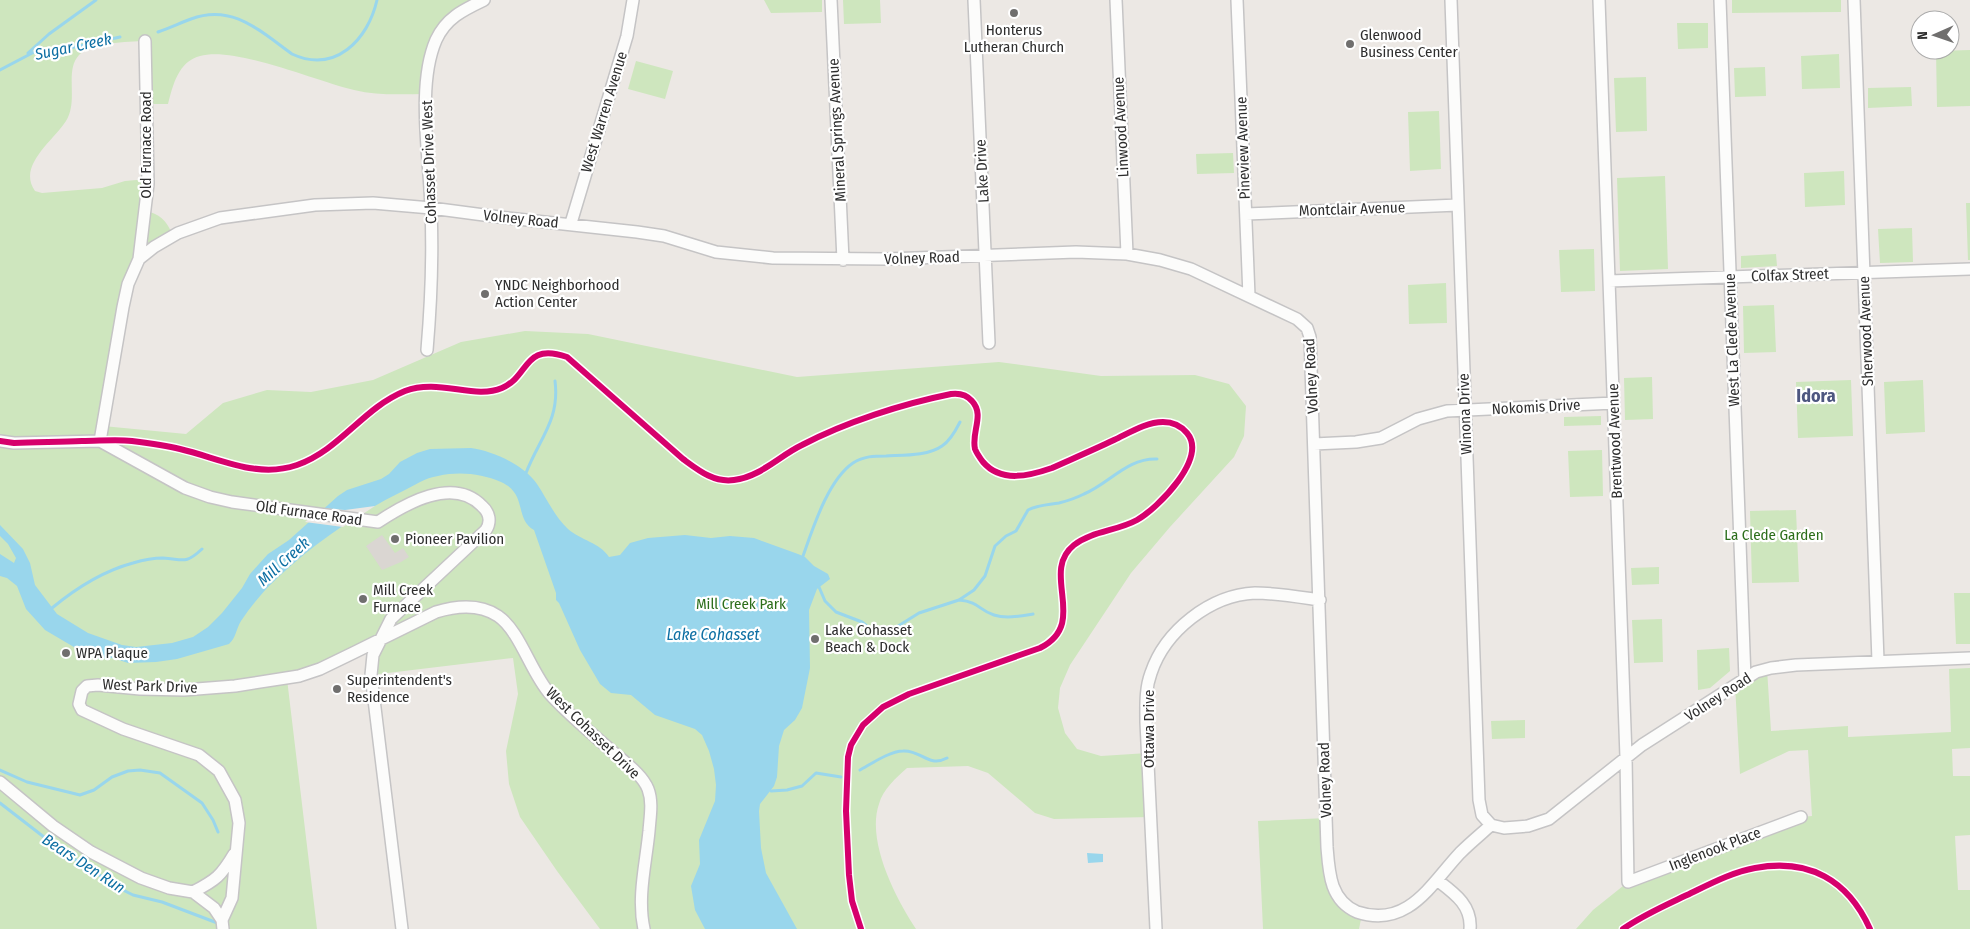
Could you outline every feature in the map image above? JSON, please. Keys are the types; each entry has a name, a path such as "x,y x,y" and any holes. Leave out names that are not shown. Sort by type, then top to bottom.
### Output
{"street":[{"name":"Cohasset Drive West","path":"427,350 431,284 431,208 426,121 427,74 436,41 448,21 468,6 484,0"},
{"name":"West Warren Avenue","path":"571,223 627,36 633,0"},
{"name":"Mineral Springs Avenue","path":"831,0 843,260"},
{"name":"Lake Drive","path":"974,0 989,343"},
{"name":"Linwood Avenue","path":"1116,0 1127,254"},
{"name":"Pineview Avenue","path":"1237,0 1249,296"},
{"name":"Winona Drive","path":"1451,0 1479,800 1482,815 1491,825"},
{"name":"Brentwood Avenue","path":"1599,0 1626,756 1628,882"},
{"name":"West La Clede Avenue","path":"1720,0 1745,679"},
{"name":"Sherwood Avenue","path":"1854,0 1878,661"},
{"name":"Old Furnace Road","path":"145,41 148,184 139,259 128,284 123,307 100,441 198,494 232,502 378,522 411,502 456,493 476,500 486,509 489,517 488,526 482,534 400,609 387,625 373,655 370,675 402,929"},
{"name":"Volney Road","path":"139,259 154,246 178,233 201,224 238,215 315,205 350,203 431,208 498,217 571,223 662,236 733,255 773,258 843,260 1076,252 1127,254 1160,260 1191,269 1297,319 1307,328 1311,346 1328,847 1331,884 1342,901 1352,910 1372,917 1381,918 1400,915 1407,911 1416,904 1460,853 1491,825 1510,828 1528,826 1549,819 1626,756 1756,672 1796,665 1970,658"},
{"name":"Montclair Avenue","path":"1246,214 1458,205"},
{"name":"Colfax Street","path":"1609,281 1970,269"},
{"name":"Nokomis Drive","path":"1314,444 1372,440 1390,434 1418,419 1437,413 1614,403"},
{"path":"0,441 14,443 100,441"},
{"name":"Ottawa Drive","path":"1156,929 1146,705 1148,685 1154,663 1160,651 1173,635 1188,621 1214,604 1255,594 1320,600"},
{"name":"West Cohasset Drive","path":"380,640 422,618 446,609 471,607 484,609 505,621 538,679 549,693 569,714 633,770 648,789 651,807 642,898 644,929"},
{"name":"West Park Drive","path":"222,923 232,898 239,823 230,789 214,766 205,758 192,751 123,730 82,710 79,704 82,691 87,686 92,685 180,690 277,681 320,669 380,640"},
{"name":"West Park Drive","path":"0,782 53,826 91,852 141,878 168,888 193,892 214,908 222,923"},
{"name":"Inglenook Place","path":"1628,882 1801,817"},
{"name":"West Park Drive","path":"193,892 220,875 235,852"},
{"path":"1437,880 1459,897 1465,905 1470,919 1470,929"}],"green space":[{"name":"Mill Creek Park","path":"0,0 484,0 441,30 426,94 363,92 254,60 215,54 200,56 186,63 178,75 168,104 146,104 145,41 100,45 92,47 79,55 72,69 70,113 60,129 39,154 30,172 31,182 35,191 42,193 102,188 125,181 148,179 150,212 165,221 173,236 139,259 103,426 186,434 223,403 267,390 311,392 373,380 461,342 525,331 588,334 797,377 999,362 1101,376 1195,375 1229,384 1246,406 1244,436 1234,457 1131,573 1070,665 1060,688 1058,708 1065,733 1077,749 1101,756 1148,753 1151,817 1054,819 1035,813 988,773 968,766 907,768 890,784 881,799 876,819 876,835 885,869 892,886 916,929 600,929 520,817 509,784 506,751 518,694 513,658 371,675 379,641 287,679 317,929 0,929"},
{"path":"764,0 822,0 822,12 771,13"},
{"path":"843,0 880,0 881,23 844,24"},
{"path":"1732,0 1841,0 1841,12 1732,13"},
{"path":"1677,23 1708,23 1708,48 1678,49"},
{"path":"1960,50 1970,50 1970,106 1937,107 1936,60 1960,60"},
{"path":"1839,54 1840,88 1802,89 1801,56"},
{"path":"636,61 673,71 665,99 628,89"},
{"path":"1765,67 1766,96 1735,97 1734,68"},
{"path":"1646,77 1647,131 1616,132 1614,78"},
{"path":"1911,87 1912,106 1868,108 1868,88"},
{"path":"1439,111 1441,169 1410,171 1408,112"},
{"path":"1233,153 1234,173 1197,174 1196,154"},
{"path":"1844,171 1845,205 1805,207 1804,173"},
{"path":"1665,176 1668,269 1620,271 1617,178"},
{"path":"1966,203 1970,203 1970,260 1968,260"},
{"path":"1912,228 1913,262 1880,263 1878,229"},
{"path":"1594,249 1595,291 1561,292 1559,250"},
{"path":"1776,254 1777,266 1741,268 1741,256"},
{"path":"1446,283 1447,323 1409,324 1408,285"},
{"path":"1774,305 1776,352 1744,353 1743,306"},
{"path":"1652,377 1653,419 1625,420 1624,378"},
{"path":"1851,380 1853,436 1798,438 1796,382"},
{"path":"1923,380 1925,432 1886,434 1884,382"},
{"path":"1601,416 1601,425 1564,426 1564,417"},
{"path":"1602,450 1603,496 1570,497 1568,451"},
{"name":"La Clede Garden","path":"1796,510 1799,582 1752,583 1750,511"},
{"path":"1659,567 1659,584 1632,585 1631,568"},
{"path":"1954,593 1970,593 1970,644 1956,644"},
{"path":"1662,619 1663,662 1634,663 1632,620"},
{"path":"1729,648 1730,671 1710,688 1698,690 1697,650"},
{"path":"1970,668 1970,748 1952,749 1953,776 1970,776 1970,835 1955,836 1958,890 1970,890 1970,929 1576,929 1593,910 1628,882 1801,817 1812,816 1808,750 1789,751 1740,774 1735,685 1767,669 1771,731 1848,726 1848,737 1951,732 1949,669"},
{"path":"1525,720 1525,738 1492,739 1491,721"},
{"path":"1327,818 1331,884 1362,914 1359,929 1263,929 1258,821"}],"shaded area":[{"path":"382,535 395,553 403,548 409,557 382,570 366,546"}],"water":[{"name":"Lake Cohasset","path":"471,448 489,452 507,460 524,471 537,484 563,524 600,548 609,557 620,555 630,543 648,538 685,535 711,538 730,536 754,538 798,554 828,574 830,579 817,589 809,610 810,668 802,708 795,720 784,730 779,746 777,777 774,786 760,804 759,811 761,848 766,873 797,929 705,929 695,910 691,886 700,864 699,840 715,801 714,769 702,735 695,729 655,715 631,695 611,693 600,684 580,650 556,600 556,593 534,530 524,520 515,493 501,482 471,474 446,474 424,480 385,500 314,546 282,574 250,608 229,644 177,659 128,663 113,658 99,659 84,653 45,630 26,609 17,586 7,578 0,576 0,554 14,563 16,558 8,544 0,536 0,525 23,549 30,563 35,585 57,614 88,633 122,645 136,647 172,643 193,637 208,627 222,613 242,588 250,574 268,554 289,540 347,490 381,479 389,474 400,462 417,453 430,449"},
{"path":"1087,853 1103,854 1103,862 1088,863"}],"pier":[{"path":"375,506 343,527 305,522 320,508 345,510"}],"waterway":[{"path":"28,53 49,34 96,0"},
{"name":"Sugar Creek","path":"158,32 206,15 233,17 246,22 292,54 308,59 322,60 347,50 357,40 373,15 377,0"},
{"name":"Sugar Creek","path":"0,70 38,50 70,48 120,37"},
{"path":"526,473 551,418 556,395 555,381"},
{"path":"803,556 822,505 836,481 853,463 869,457 930,452 948,441 960,422"},
{"path":"819,587 825,601 836,612 862,622 874,632 880,634 887,633 919,613 959,600 974,590 985,576 995,546 1006,536 1016,531 1028,510 1075,498 1137,462 1157,459"},
{"path":"52,608 70,594 100,576 122,566 152,559 184,560 192,557 202,549"},
{"path":"959,600 971,602 989,613 1003,617 1033,614"},
{"path":"860,770 892,753 903,751 910,751 935,761 947,758"},
{"path":"0,770 27,782 80,795 94,790 112,777 128,771 140,770 160,773 202,803 218,832"},
{"path":"771,791 787,790 802,786 816,773 841,777"},
{"name":"Bears Den Run","path":"0,803 62,851 121,889 133,895 162,902 220,924"}],"cycle path":[{"path":"0,441 14,443 132,441 174,448 238,466 267,470 282,469 312,458 339,439 376,408 390,398 405,391 431,387 480,392 491,391 511,383 528,362 542,354 567,357 683,459 707,475 720,480 734,480 752,475 802,445 856,421 894,408 951,394 965,395 976,406 978,418 974,443 975,449 990,469 1007,475 1025,475 1052,468 1138,428 1157,422 1166,422 1179,426 1187,433 1192,443 1191,455 1186,468 1168,494 1137,520 1081,540 1065,556 1061,569 1064,612 1061,625 1054,638 1040,648 909,694 883,707 863,725 851,745 848,757 846,811 852,901 861,929"},
{"path":"1623,929 1655,910 1720,879 1746,870 1775,866 1793,866 1825,876 1850,897 1870,929"}],"place":[{"name":"Honterus Lutheran Church","path":"1014,13"},
{"name":"Glenwood Business Center","path":"1350,44"},
{"name":"YNDC Neighborhood Action Center","path":"485,294"},
{"name":"Pioneer Pavilion","path":"395,539"},
{"name":"Mill Creek Furnace","path":"363,599"},
{"name":"Lake Cohasset Beach & Dock","path":"815,639"},
{"name":"WPA Plaque","path":"66,653"},
{"name":"Superintendent's Residence","path":"337,689"}],"district":[{"name":"Idora","path":"1816,396"}],"water label":[{"name":"Mill Creek","path":"283,561"}]}
